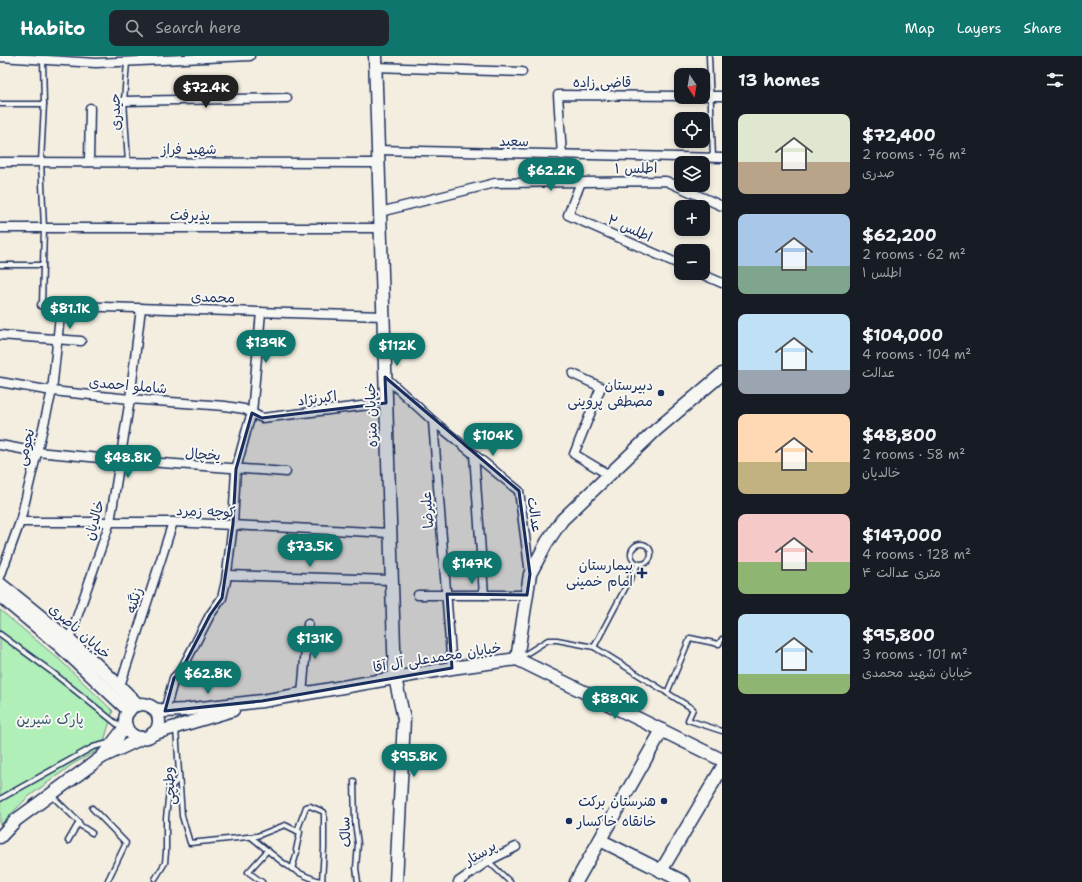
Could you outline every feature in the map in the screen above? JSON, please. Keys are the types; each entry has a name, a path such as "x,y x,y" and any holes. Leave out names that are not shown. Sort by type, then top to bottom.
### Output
{"street":[{"path":"0,57 96,63 250,56"},
{"path":"375,61 522,72"},
{"name":"خیابان منزه","path":"375,61 395,678 404,719 396,882"},
{"name":"قاضی زاده","path":"562,155 558,95 674,96"},
{"path":"710,96 722,96"},
{"path":"124,101 287,98"},
{"path":"89,162 90,108"},
{"name":"سعید","path":"378,150 718,158"},
{"name":"شهید فراز","path":"0,162 378,163"},
{"name":"اطلس ۱","path":"380,212 495,183 666,181 722,206"},
{"name":"اطلس ۲","path":"581,182 568,215 674,262"},
{"name":"پذیرفت","path":"0,228 380,228"},
{"path":"710,278 722,283"},
{"name":"محمدی","path":"42,305 383,316"},
{"name":"نجومی","path":"0,577 20,522 52,391 61,306"},
{"name":"خالدیان","path":"69,640 110,522 130,399 141,308"},
{"path":"125,728 132,735 147,736 156,730 158,725 159,710 174,678 181,671 210,614 222,598 227,575 233,524 236,469 252,414 261,312"},
{"path":"0,335 81,341"},
{"path":"573,374 601,387 574,454 609,475"},
{"name":"خیابان محمدعلی آل آقا","path":"159,710 184,710 262,701 452,668 518,659 530,574 547,542 562,520 656,430 722,374"},
{"name":"عدالت","path":"385,377 433,421 519,491 530,574"},
{"name":"شاملو احمدی","path":"0,382 52,391 244,408 252,414"},
{"name":"اکبرنژاد","path":"252,414 262,418 386,403"},
{"name":"علیرضا","path":"433,421 452,668"},
{"name":"یخچال","path":"0,445 37,452 121,460 286,472"},
{"path":"474,454 484,595"},
{"name":"کوچه زمرد","path":"20,522 173,522 390,533"},
{"name":"زنگنه","path":"120,686 173,522"},
{"path":"227,575 392,580"},
{"name":"خیابان ناصری","path":"0,584 69,640 120,686 134,708"},
{"path":"418,595 527,595"},
{"name":"خیابان ناصری","path":"0,596 134,708"},
{"path":"302,695 308,624"},
{"path":"518,659 722,760"},
{"name":"خیابان محمدعلی آل آقا","path":"102,757 147,736 262,701"},
{"path":"0,837 16,820 102,757 125,728 126,715 134,708 149,706 159,710"},
{"path":"576,882 662,730"},
{"path":"661,871 722,768"},
{"path":"600,840 684,882"},
{"name":"پرستار","path":"458,882 488,861 516,847"}],"lane":[{"path":"708,68 709,56"},
{"path":"42,305 44,228 41,162 44,104 44,59"},
{"name":"حیدری","path":"127,61 124,101 128,162"},
{"path":"0,104 44,104"},
{"path":"708,104 718,158"},
{"path":"0,265 43,265"},
{"path":"640,543 650,548 651,551 650,558 645,563 638,564 632,560 630,552 634,546 640,543"},
{"path":"594,647 638,564"},
{"path":"0,634 125,728"},
{"path":"667,693 690,638 719,644 722,639"},
{"path":"518,659 548,640 557,640 594,647 693,709 688,720 722,731"},
{"name":"وطنچی","path":"176,727 182,816 190,843 251,836"},
{"path":"0,799 93,747 115,741"},
{"path":"155,879 165,863 166,818 169,790 179,778"},
{"name":"سالک","path":"354,781 355,824 358,844 356,868 358,882"},
{"path":"50,795 79,822 78,824 92,833"},
{"path":"251,836 276,858 292,869 311,879 323,882 324,812 310,806 306,807 298,831 300,832 296,850 298,852 292,869"},
{"path":"92,808 126,843 107,882"},
{"path":"68,841 78,824"},
{"path":"251,836 257,836 285,825 298,831"},
{"path":"262,882 248,872 268,850"},
{"path":"488,861 510,882"}],"highlighted area":[{"path":"385,377 519,491 530,574 527,595 447,594 452,668 262,701 165,711 174,678 181,671 210,615 222,598 233,524 236,469 252,413 262,418 386,403"}],"green space":[{"name":"پارک شیرین","path":"0,610 60,660 113,711 102,748 73,764 28,797 0,825"}],"place":[{"name":"دبیرستان مصطفی پروینی","path":"661,393"},
{"name":"بیمارستان امام خمینی","path":"642,573"},
{"name":"هنرستان برکت","path":"664,801"},
{"name":"خانقاه خاکسار","path":"569,821"}]}
